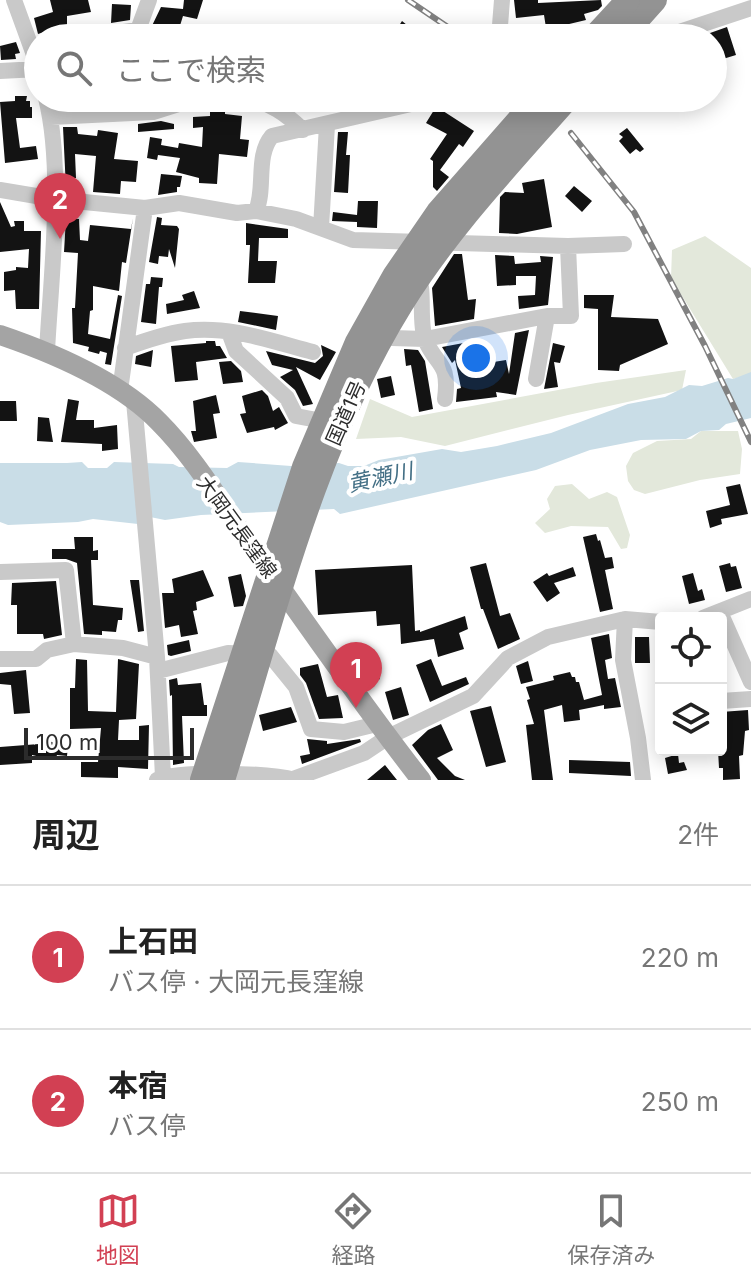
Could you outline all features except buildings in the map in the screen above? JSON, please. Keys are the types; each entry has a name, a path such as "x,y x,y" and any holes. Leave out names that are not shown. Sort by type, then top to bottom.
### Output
{"highway":[{"path":"601,24 628,0"},
{"path":"634,24 655,0"},
{"name":"国道1号","path":"202,780 304,467 357,342 394,276 438,212 526,112"},
{"name":"国道1号","path":"223,780 302,524 335,433 365,370 401,305 450,231 556,112"}],"main road":[{"name":"大岡元長窪線","path":"0,335 47,351 127,396 159,421 421,780"}],"street":[{"path":"14,0 24,28"},
{"path":"140,24 149,0"},
{"path":"500,24 502,0"},
{"path":"646,24 667,0"},
{"path":"703,24 751,8"},
{"path":"0,71 24,69"},
{"path":"47,351 54,199 50,112"},
{"path":"51,117 153,112"},
{"path":"283,112 303,130"},
{"path":"256,211 260,202 264,145 272,136 380,112"},
{"path":"229,332 236,351 287,398 296,416 349,428 392,338 421,287 493,193 565,112"},
{"path":"321,228 327,125"},
{"path":"0,190 145,208 179,203 237,213 256,211 296,219 353,240 568,246 624,244"},
{"path":"145,208 125,348 127,396 140,454 158,664 160,779 250,774 294,780 364,753 382,730"},
{"path":"392,338 425,339 547,316 571,316 568,246"},
{"path":"421,287 425,339 443,365 447,382 445,399"},
{"path":"536,379 547,316"},
{"path":"125,348 183,331 229,332 313,352"},
{"path":"0,572 66,570 74,644"},
{"path":"720,612 751,599"},
{"path":"625,619 623,660 643,780"},
{"path":"0,659 36,659 47,650 74,644 123,648 158,664 228,653 270,655 296,687 311,729 344,732 382,730 473,696 508,658 548,637 625,619 655,622"},
{"path":"727,628 751,682"},
{"path":"727,701 751,699"}],"shaded area":[{"path":"705,236 751,268 751,374 733,379 671,278 672,250"},
{"path":"686,370 682,390 445,446 401,437 356,439 370,399 412,417 596,383"},
{"path":"701,431 738,431 742,449 740,474 645,494 634,490 628,481 626,466 633,453 657,441 691,439"},
{"path":"572,484 589,499 607,492 617,497 630,535 627,548 621,549 608,527 571,526 545,533 535,523 550,509 547,499 555,486"}],"water":[{"name":"黄瀬川","path":"751,372 751,418 726,424 719,430 701,431 686,439 641,440 590,450 536,470 340,514 334,509 201,515 165,520 150,517 138,524 93,519 8,525 0,522 0,463 82,462 88,468 107,468 114,462 227,468 238,462 364,466 379,460 442,449 461,452 497,446 551,433 628,404 665,397 689,385 702,386"}],"railway":[{"path":"408,0 443,24"},
{"path":"571,133 634,212 705,346 751,442"}],"place":[{"name":"本宿","path":"60,239"},
{"name":"上石田","path":"356,708"}]}
